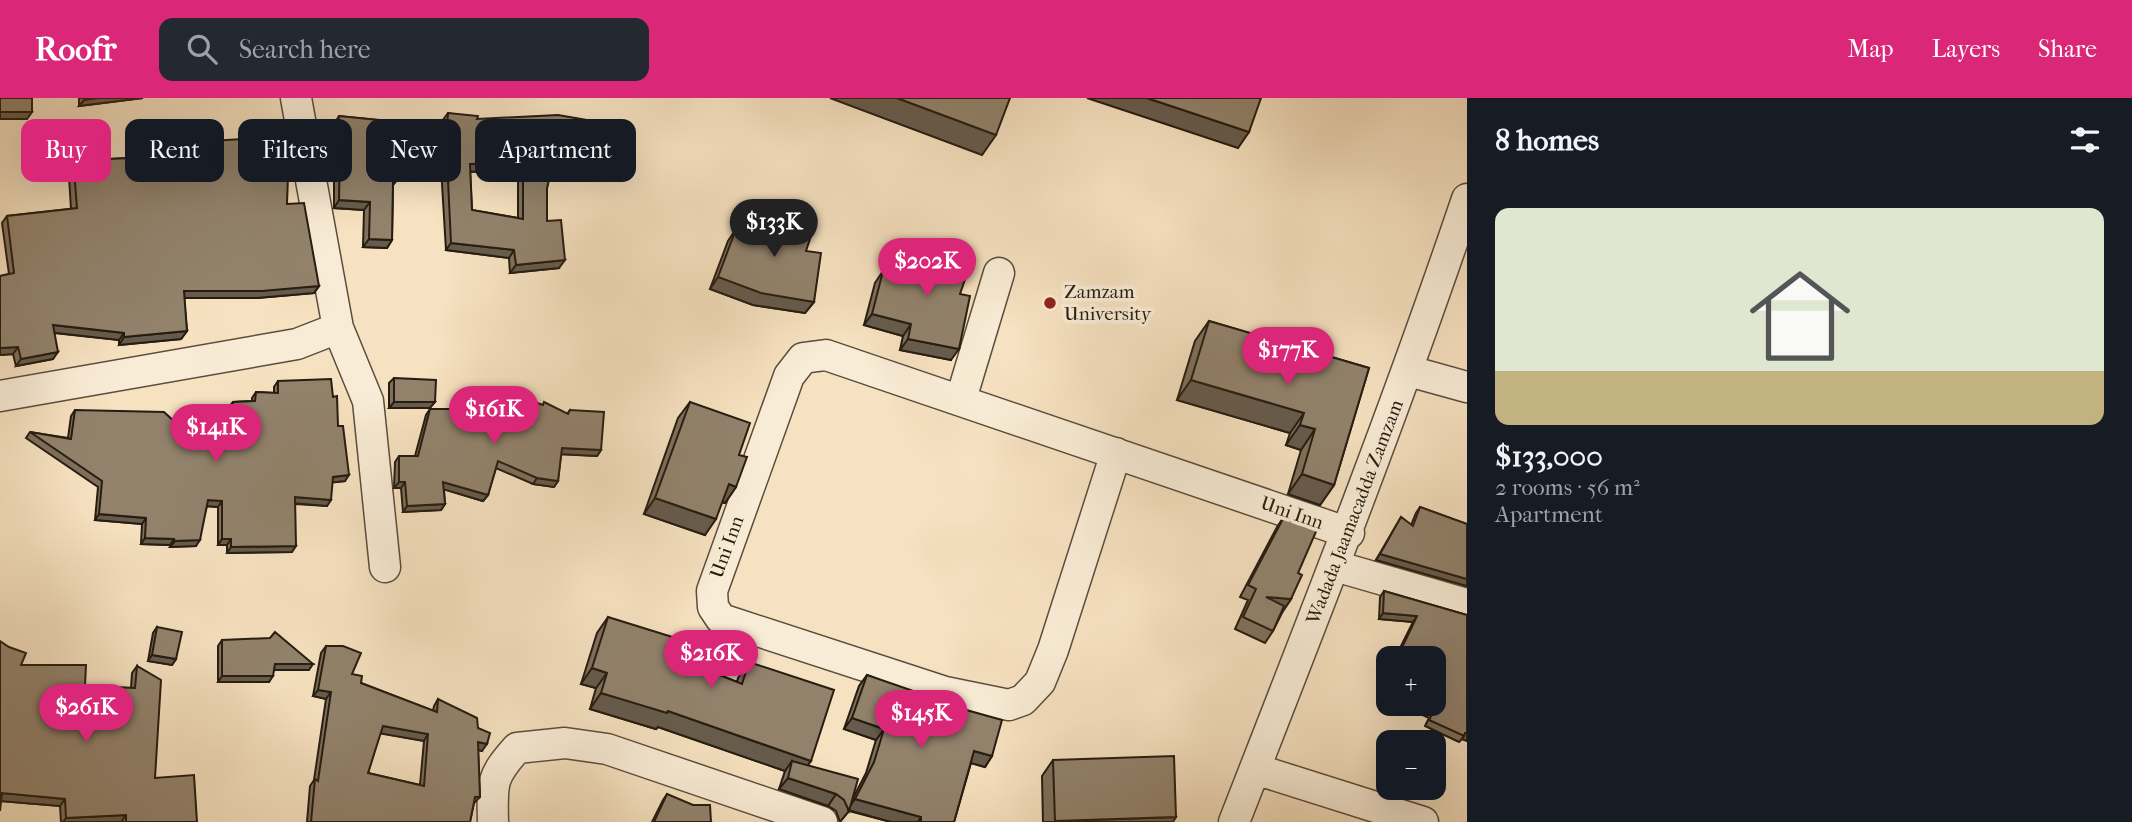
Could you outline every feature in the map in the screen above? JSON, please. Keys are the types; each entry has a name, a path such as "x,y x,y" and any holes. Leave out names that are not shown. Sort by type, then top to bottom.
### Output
{"street":[{"path":"296,98 338,328 368,401 386,568"},
{"name":"Wadada Jaamacadda Zamzam","path":"1234,822 1349,533 1409,371 1467,199"},
{"path":"961,399 999,273"},
{"path":"0,396 297,344 338,328"},
{"name":"Uni Inn","path":"1116,453 1053,650 1040,682 1023,701 1009,705 945,692 721,619 713,607 712,591 789,376 803,358 826,355 961,399 1349,533"},
{"path":"1409,371 1467,387"},
{"path":"1335,566 1467,604"},
{"path":"493,822 492,790 497,770 517,748 565,743 607,749 741,809 822,822"},
{"path":"1255,769 1423,822"}],"building":[{"path":"0,98 32,98 32,112 0,112"},
{"path":"897,98 1010,98 996,135"},
{"path":"1147,98 1261,98 1249,132"},
{"path":"448,113 478,116 475,119 475,164 470,164 472,210 523,219 523,182 548,182 547,221 561,220 565,260 516,265 514,250 451,243 448,182 461,182 461,119 448,119"},
{"path":"558,115 581,119 477,119"},
{"path":"339,116 368,119 366,119 366,182 393,182 392,240 369,239 370,202 339,200 339,182 352,182 352,119 339,119"},
{"path":"238,139 238,182 288,182 287,204 304,203 319,286 262,291 184,291 187,331 124,337 124,333 53,325 58,352 21,359 18,347 0,348 0,276 14,273 7,216 77,208 75,182 111,182 111,159 125,158 125,182 224,182 224,140"},
{"path":"762,210 814,227 806,251 821,253 814,302 761,293 718,277 736,229 754,236"},
{"path":"911,247 970,265 960,294 970,296 959,349 908,339 911,324 872,314 883,271 901,276"},
{"path":"1209,321 1369,368 1334,485 1302,474 1315,429 1300,425 1304,413 1191,380"},
{"path":"394,378 436,380 435,402 394,402"},
{"path":"331,379 333,397 337,396 338,426 343,426 349,475 333,477 331,500 295,497 296,546 231,547 231,539 222,539 222,501 208,500 200,540 145,538 146,518 99,514 102,481 30,432 71,439 75,410 164,412 176,423 214,427 214,412 233,412 233,402 255,401 256,392 278,393 278,381"},
{"path":"507,393 543,405 544,402 568,414 570,410 604,412 601,450 562,448 558,481 537,478 498,461 488,495 443,482 445,504 407,506 405,482 399,482 399,456 418,456 430,409 501,409"},
{"path":"690,402 750,423 739,455 747,457 736,487 729,484 716,519 655,498"},
{"path":"1420,507 1467,524 1467,579 1380,554 1401,517 1413,526"},
{"path":"1285,515 1318,527 1298,573 1302,575 1291,599 1266,597 1284,606 1273,631 1243,617 1256,589 1248,585"},
{"path":"1384,591 1467,615 1467,733 1464,736 1429,720 1431,716 1446,716 1446,646 1403,646 1417,616 1383,613"},
{"path":"608,617 698,645 692,664 742,684 749,662 834,690 811,761 668,711 667,713 601,693 607,673 592,668"},
{"path":"157,627 182,632 176,659 152,655"},
{"path":"275,632 313,664 275,664 273,676 222,676 222,640 270,638"},
{"path":"0,641 26,653 21,665 86,665 85,686 135,688 137,666 161,680 155,778 194,775 197,822 126,822 126,815 66,818 65,799 2,793 0,811"},
{"path":"326,646 343,646 361,653 352,674 362,676 361,683 437,712 438,699 477,718 478,728 490,733 487,744 478,742 480,797 475,797 470,822 311,822 315,779 318,781 331,692 318,690","holes":["383,726 428,734 424,786 368,773"]},
{"path":"867,675 928,696 927,699 1002,720 992,756 974,751 954,822 921,822 921,817 855,799 874,762 884,729 852,718"},
{"path":"1174,756 1176,817 1055,821 1053,760"},
{"path":"792,761 858,779 849,811 844,800 836,794 788,778"},
{"path":"667,794 693,805 710,805 711,822 654,822"}],"place":[{"name":"Zamzam University","path":"1050,303"}]}
